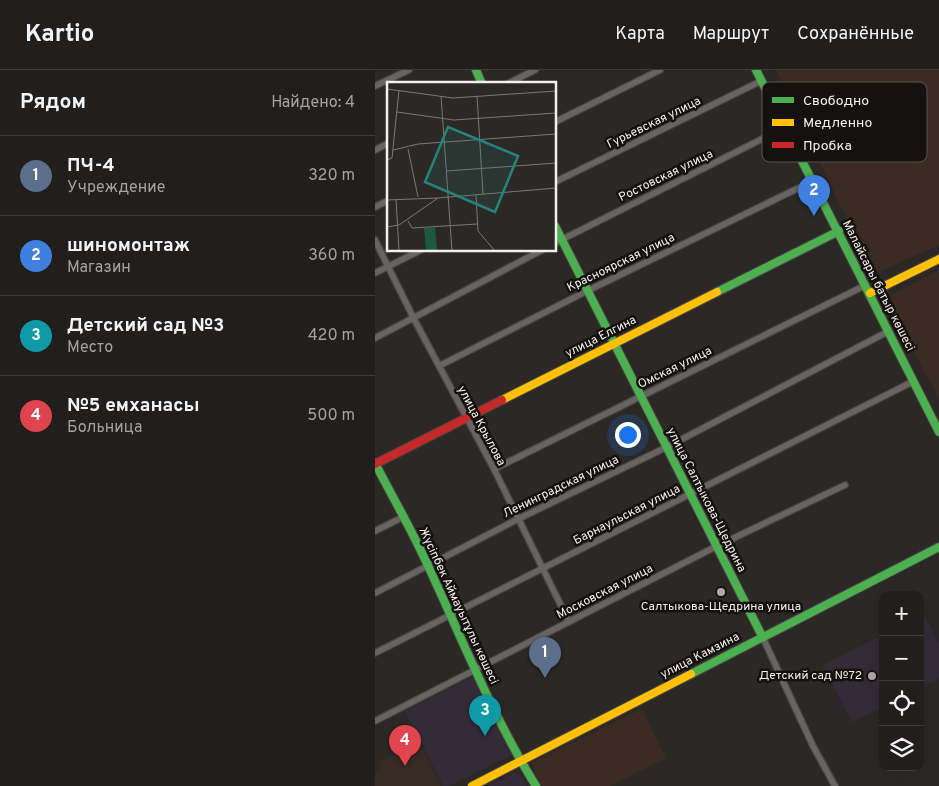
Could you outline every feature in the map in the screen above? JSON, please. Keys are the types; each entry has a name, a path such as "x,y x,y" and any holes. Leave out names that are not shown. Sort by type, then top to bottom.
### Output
{"street":[{"path":"375,86 409,70"},
{"path":"476,70 481,82"},
{"path":"511,82 535,70"},
{"path":"556,122 660,70"},
{"name":"Малайсары батыр көшесі","path":"756,70 761,81"},
{"name":"Гурьевская улица","path":"556,182 761,81"},
{"name":"Ростовская улица","path":"558,241 762,139"},
{"path":"375,150 387,144"},
{"name":"Малайсары батыр көшесі","path":"804,162 939,432"},
{"name":"Красноярская улица","path":"439,366 587,291 813,181"},
{"path":"375,207 387,201"},
{"name":"улица Елгина","path":"375,464 839,231"},
{"name":"улица Крылова","path":"375,240 414,319 494,469 569,622"},
{"name":"улица Салтыкова-Щедрина","path":"558,241 587,291 691,494 762,636 813,746 835,786"},
{"path":"375,274 419,251"},
{"path":"375,338 540,251"},
{"path":"868,289 939,259"},
{"name":"Омская улица","path":"494,469 641,396 868,289"},
{"name":"Ленинградская улица","path":"375,593 518,519 667,447 889,332"},
{"name":"Барнаульская улица","path":"375,653 913,381"},
{"name":"Жүсіпбек Аймауытұлы көшесі","path":"375,464 428,566 475,669 521,762 536,786"},
{"name":"Московская улица","path":"375,721 717,546 845,485"},
{"path":"375,531 403,517"},
{"name":"улица Камзина","path":"472,786 939,547"}],"shaded area":[{"path":"776,70 939,70 939,245 873,275 820,162 927,162 927,82 782,82"},
{"path":"939,270 939,399 885,298"},
{"path":"924,614 939,643 939,679 924,686"},
{"path":"879,637 879,709 852,722 823,665"},
{"path":"473,677 512,755 449,786 443,786 405,711"},
{"path":"642,709 666,758 610,786 542,786 531,763"},
{"path":"419,742 441,786 375,786 375,773 381,770 378,763"},
{"path":"514,773 520,773 527,786 488,786"}],"traffic: fast":[{"path":"476,70 481,82"},
{"path":"756,70 762,82"},
{"path":"803,162 939,432"},
{"path":"556,228 762,636"},
{"path":"717,292 839,231"},
{"path":"375,463 410,528 492,706 536,786"},
{"path":"691,674 939,547"}],"traffic: slow":[{"path":"870,293 939,259"},
{"path":"502,400 717,292"},
{"path":"472,786 691,674"}],"traffic: jam":[{"path":"375,464 502,400"}],"place":[{"name":"шиномонтаж","path":"814,216"},
{"name":"Салтыкова-Щедрина улица","path":"721,592"},
{"name":"Детский сад №72","path":"872,676"},
{"name":"ПЧ-4","path":"545,678"},
{"name":"Детский сад №3","path":"485,736"},
{"name":"№5 емханасы","path":"405,766"}]}
